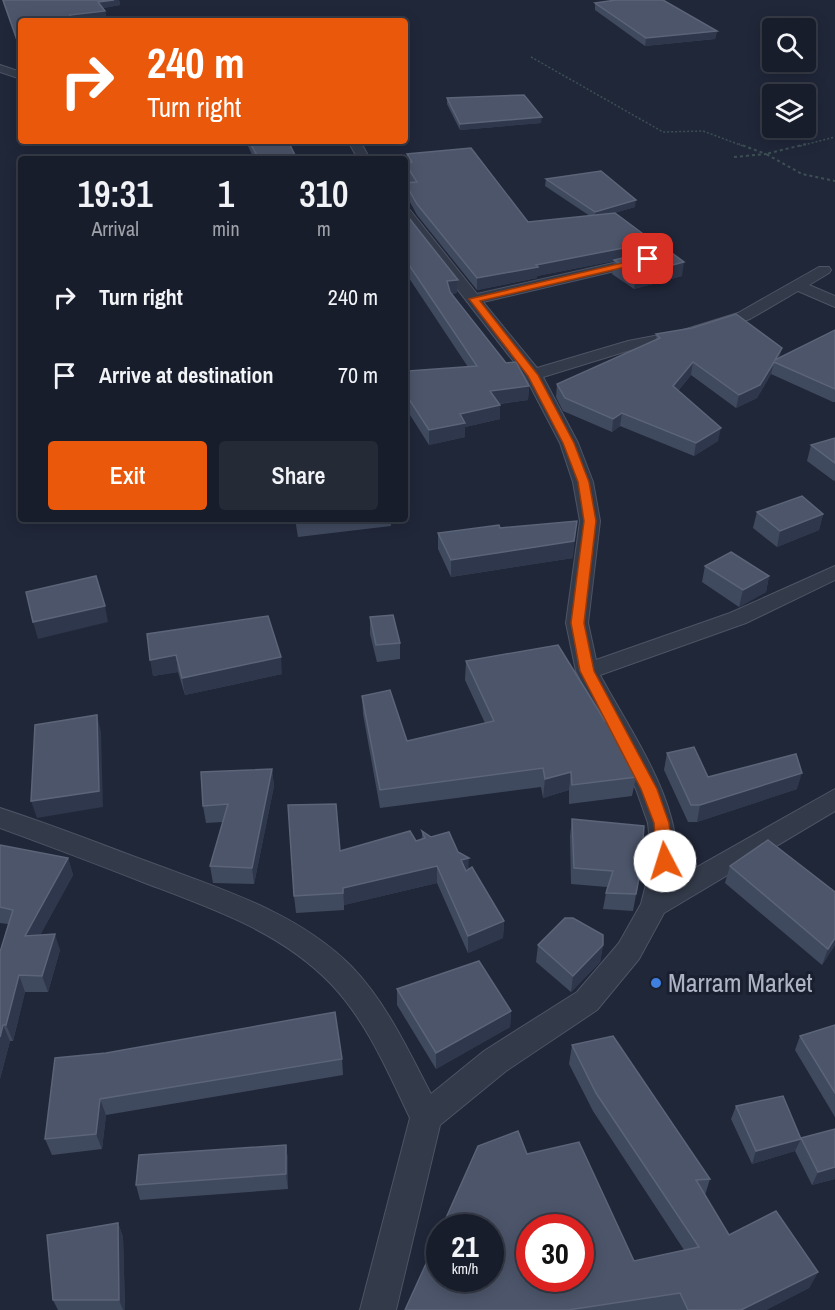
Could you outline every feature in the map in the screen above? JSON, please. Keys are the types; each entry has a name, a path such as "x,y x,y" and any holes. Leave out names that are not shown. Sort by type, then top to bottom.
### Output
{"street":[{"path":"0,68 18,75"},
{"path":"378,1310 426,1117 495,1061 587,1001 630,951 654,905 665,861 661,823 649,789 587,671 578,623 590,521 584,482 569,443 533,375 408,217"},
{"path":"474,299 648,259"},
{"path":"533,375 634,344 683,335 744,316 824,270"},
{"path":"797,285 835,302"},
{"path":"587,671 738,618 835,572"},
{"path":"654,905 835,799"},
{"path":"0,818 216,899 284,929 343,976 388,1042 426,1117"}],"path":[{"path":"531,57 663,132 703,131 766,154 802,174 835,181"},
{"path":"734,157 766,154 835,137"}],"building":[{"path":"3,0 114,0 98,2 105,11 70,15 72,18 18,18 18,42"},
{"path":"616,0 663,0 717,31 646,38 595,3"},
{"path":"524,95 542,117 460,124 447,98"},
{"path":"251,144 290,144 296,156 257,156"},
{"path":"471,148 528,222 615,213 654,242 477,278 417,204 408,188 408,183 417,182 408,168 408,163 412,162 407,154"},
{"path":"601,171 636,200 595,212 546,179"},
{"path":"408,217 458,280 447,281 450,292 506,363 516,362 529,386 490,391 500,405 460,414 465,423 429,430 408,398 408,371 477,366 408,263"},
{"path":"657,242 684,262 636,275 614,260 655,250 659,246"},
{"path":"736,314 782,348 775,360 835,330 835,389 774,362 760,385 739,395 693,362 673,386 721,428 696,443 622,413 613,419 565,398 557,384 660,338 656,334 692,328"},
{"path":"835,438 835,463 811,445"},
{"path":"802,496 823,514 780,531 757,512"},
{"path":"577,521 574,541 451,560 438,533 499,525 500,528"},
{"path":"731,552 769,576 743,590 705,566"},
{"path":"96,576 105,606 33,622 26,592"},
{"path":"393,615 400,643 376,645 370,617"},
{"path":"268,616 281,657 182,678 176,655 150,660 147,634"},
{"path":"558,645 605,721 610,719 629,755 636,777 572,785 571,772 545,779 543,768 380,790 362,696 390,690 407,741 494,721 466,661"},
{"path":"97,715 99,791 31,801 35,725"},
{"path":"694,747 708,777 796,754 802,773 700,805 691,805 667,753"},
{"path":"272,769 252,868 210,866 228,804 203,806 201,772"},
{"path":"336,804 340,851 410,831 416,841 425,838 422,831 431,837 449,832 458,852 469,858 461,860 466,871 472,867 504,921 468,936 437,866 343,888 343,893 294,896 288,805"},
{"path":"572,819 644,826 643,840 647,836 636,894 606,893 613,871 574,868"},
{"path":"768,840 835,892 835,938 828,949 730,866"},
{"path":"0,845 68,858 25,936 55,934 42,976 19,975 6,1025 3,1025 0,1037 0,952 13,910 0,907"},
{"path":"565,918 573,918 603,935 603,945 573,976 538,945"},
{"path":"479,961 511,1011 436,1053 397,989"},
{"path":"335,1012 342,1059 100,1099 96,1134 45,1139 55,1058 106,1053"},
{"path":"835,1025 835,1093 800,1036"},
{"path":"613,1036 710,1179 696,1180 729,1235 776,1211 818,1272 741,1310 688,1310 680,1293 568,1310 405,1310 426,1264 426,1292 504,1292 504,1214 448,1214 478,1146 518,1131 527,1154 579,1142 634,1261 699,1247 596,1093 572,1045"},
{"path":"783,1096 801,1139 756,1151 736,1106"},
{"path":"835,1129 835,1167 818,1172 801,1138"},
{"path":"286,1145 286,1174 136,1185 139,1155"},
{"path":"118,1223 119,1300 53,1300 47,1235"}],"place":[{"name":"Marram Market","path":"656,983"}],"route":[{"path":"648,259 474,299 533,375 569,443 584,482 590,521 578,623 587,671 649,789 661,823 665,861"}]}
